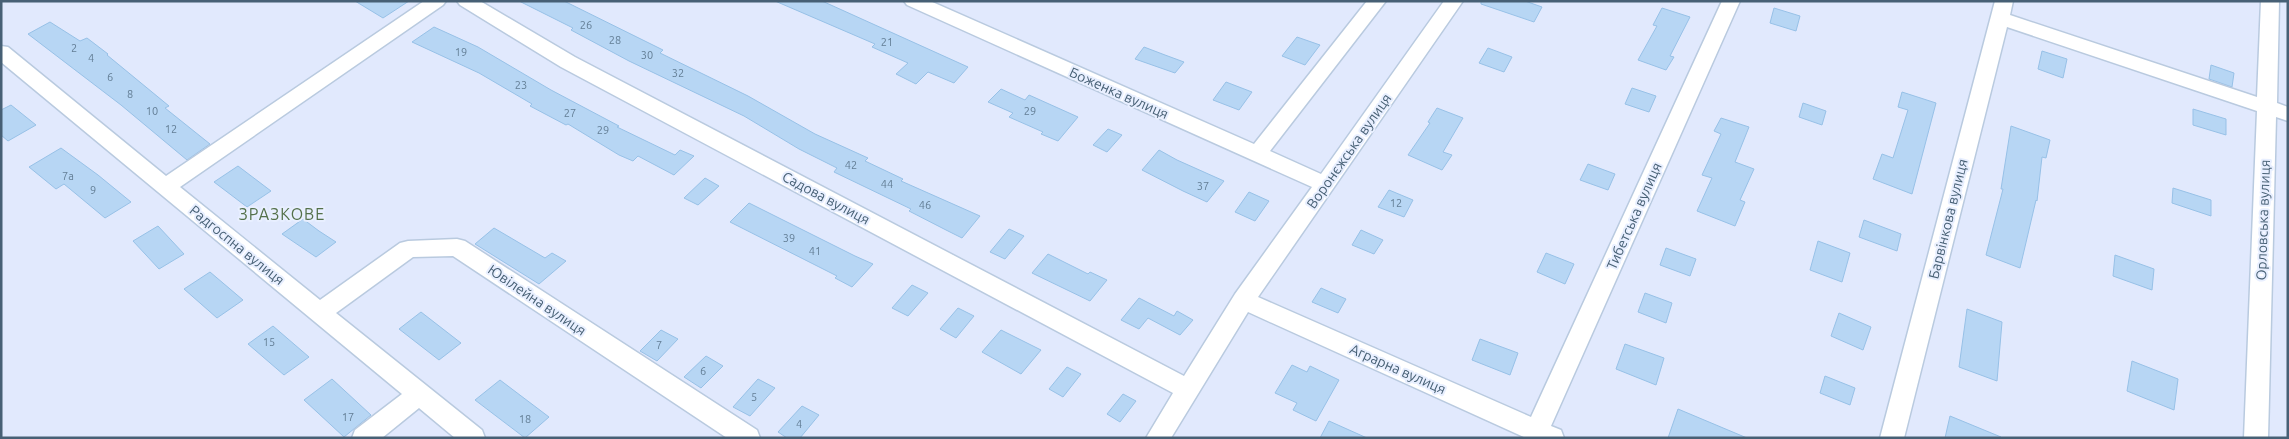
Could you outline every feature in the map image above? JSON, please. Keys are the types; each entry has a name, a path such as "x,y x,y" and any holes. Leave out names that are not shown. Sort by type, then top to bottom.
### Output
{"street":[{"path":"165,187 437,1"},
{"name":"Садова вулиця","path":"466,1 568,62 1189,390"},
{"name":"Боженка вулиця","path":"913,1 1325,184"},
{"path":"1257,154 1376,1"},
{"name":"Воронєжська вулиця","path":"1158,438 1243,300 1454,1"},
{"name":"Тибетська вулиця","path":"1544,434 1731,1"},
{"name":"Орловська вулиця","path":"2256,438 2270,1"},
{"path":"2001,10 2288,114"},
{"name":"Барвінкова вулиця","path":"1892,438 2001,10"},
{"name":"Радгоспна вулиця","path":"1,52 473,438"},
{"name":"Ювілейна вулиця","path":"321,312 408,249 457,247 675,392 748,438"},
{"name":"Аграрна вулиця","path":"1243,300 1544,434"},
{"path":"364,438 420,394"}],"building":[{"path":"355,1 409,1 383,18"},
{"path":"519,1 564,1 663,50 660,53 748,96 815,134 868,158 865,161 903,179 901,181 980,216 962,238 909,211 911,209 834,172 837,168 799,149 744,116 629,61 571,30 573,28"},
{"path":"775,1 822,1 968,67 954,83 928,72 916,84 896,74 908,63 872,47 875,44"},
{"path":"1481,1 1525,1 1542,7 1534,22 1481,4"},
{"path":"1662,8 1690,17 1670,56 1674,57 1666,70 1638,60 1657,26 1653,25"},
{"path":"1774,8 1800,16 1796,31 1770,23"},
{"path":"50,22 80,41 87,38 108,54 169,106 165,108 210,144 187,160 121,105 28,34"},
{"path":"434,27 478,47 551,90 619,126 617,127 675,155 680,150 694,156 674,175 638,156 633,161 619,155 568,124 566,125 530,106 532,104 479,73 412,42"},
{"path":"1297,37 1320,45 1305,65 1282,56"},
{"path":"1144,47 1184,62 1175,73 1135,59"},
{"path":"1488,48 1512,57 1504,72 1479,63"},
{"path":"2042,51 2067,59 2063,78 2038,69"},
{"path":"2211,65 2234,73 2232,87 2209,79"},
{"path":"1226,82 1252,92 1239,110 1213,100"},
{"path":"1632,88 1656,96 1649,112 1625,104"},
{"path":"1001,89 1025,100 1029,95 1078,117 1058,141 1009,117 1013,113 988,102"},
{"path":"1902,92 1936,103 1912,194 1873,179 1882,154 1893,158 1908,110 1898,107"},
{"path":"1803,103 1826,111 1822,125 1799,117"},
{"path":"11,105 36,125 8,141 1,135 1,110"},
{"path":"1437,108 1463,118 1443,152 1452,155 1442,170 1408,155 1430,123 1428,122"},
{"path":"2193,109 2226,119 2226,135 2193,125"},
{"path":"1721,118 1749,127 1735,162 1754,169 1740,200 1745,202 1735,226 1697,211 1712,178 1702,175 1721,134 1714,131"},
{"path":"2011,126 2050,140 2046,158 2042,157 2037,201 2020,268 1986,255 2003,189 2001,189"},
{"path":"1108,129 1122,135 1107,152 1093,145"},
{"path":"61,148 131,202 105,218 64,184 56,189 29,167"},
{"path":"1159,150 1224,181 1207,202 1183,191 1142,170"},
{"path":"1588,164 1615,174 1608,190 1580,180"},
{"path":"238,166 271,191 247,207 214,182"},
{"path":"705,178 719,186 698,205 684,198"},
{"path":"2173,188 2211,200 2211,216 2172,203"},
{"path":"1389,190 1413,200 1404,217 1378,207"},
{"path":"1249,192 1269,201 1255,221 1235,212"},
{"path":"749,203 873,264 852,287 835,278 837,276 730,222"},
{"path":"303,219 336,242 316,257 282,234"},
{"path":"1864,220 1901,234 1897,251 1859,237"},
{"path":"158,226 184,254 159,269 133,241"},
{"path":"494,228 545,258 552,253 566,261 539,284 475,244"},
{"path":"1009,229 1024,236 1005,259 990,252"},
{"path":"1361,230 1383,240 1374,254 1352,245"},
{"path":"1818,241 1850,253 1842,282 1810,270"},
{"path":"1666,248 1696,259 1690,276 1660,265"},
{"path":"1546,253 1574,264 1565,284 1537,272"},
{"path":"1048,254 1088,274 1090,272 1107,280 1090,301 1032,273"},
{"path":"2115,255 2154,269 2152,290 2113,276"},
{"path":"210,272 243,300 217,318 184,289"},
{"path":"912,285 928,293 908,316 892,308"},
{"path":"1321,288 1346,299 1338,313 1312,302"},
{"path":"1645,293 1672,303 1666,323 1638,312"},
{"path":"1139,298 1174,316 1177,311 1193,320 1180,335 1148,318 1139,329 1121,320"},
{"path":"958,308 974,316 956,338 940,329"},
{"path":"1967,309 2002,322 1997,381 1959,367"},
{"path":"421,312 461,343 439,360 399,329"},
{"path":"1839,313 1871,327 1863,350 1831,336"},
{"path":"273,326 309,357 284,375 248,344"},
{"path":"661,330 678,339 657,361 640,351"},
{"path":"1001,330 1041,350 1021,374 982,352"},
{"path":"1480,339 1518,353 1510,375 1472,360"},
{"path":"1625,344 1664,358 1656,385 1616,369"},
{"path":"706,356 723,366 701,388 684,377"},
{"path":"2132,361 2178,379 2174,410 2127,391"},
{"path":"1292,365 1307,372 1310,366 1339,380 1316,421 1293,410 1297,403 1275,393"},
{"path":"1067,367 1081,374 1063,397 1049,389"},
{"path":"1825,376 1855,388 1850,405 1820,393"},
{"path":"332,379 371,415 344,437 304,400"},
{"path":"758,379 775,388 750,416 733,407"},
{"path":"500,380 549,417 525,438 475,400"},
{"path":"1123,394 1136,401 1120,422 1107,414"},
{"path":"802,406 819,415 800,438 787,438 778,432"},
{"path":"1678,409 1747,438 1668,438"},
{"path":"1950,416 2001,437 2001,438 1945,438"},
{"path":"1329,421 1367,438 1320,438"}],"district":[{"name":"ЗРАЗКОВЕ","path":"282,214"}]}
